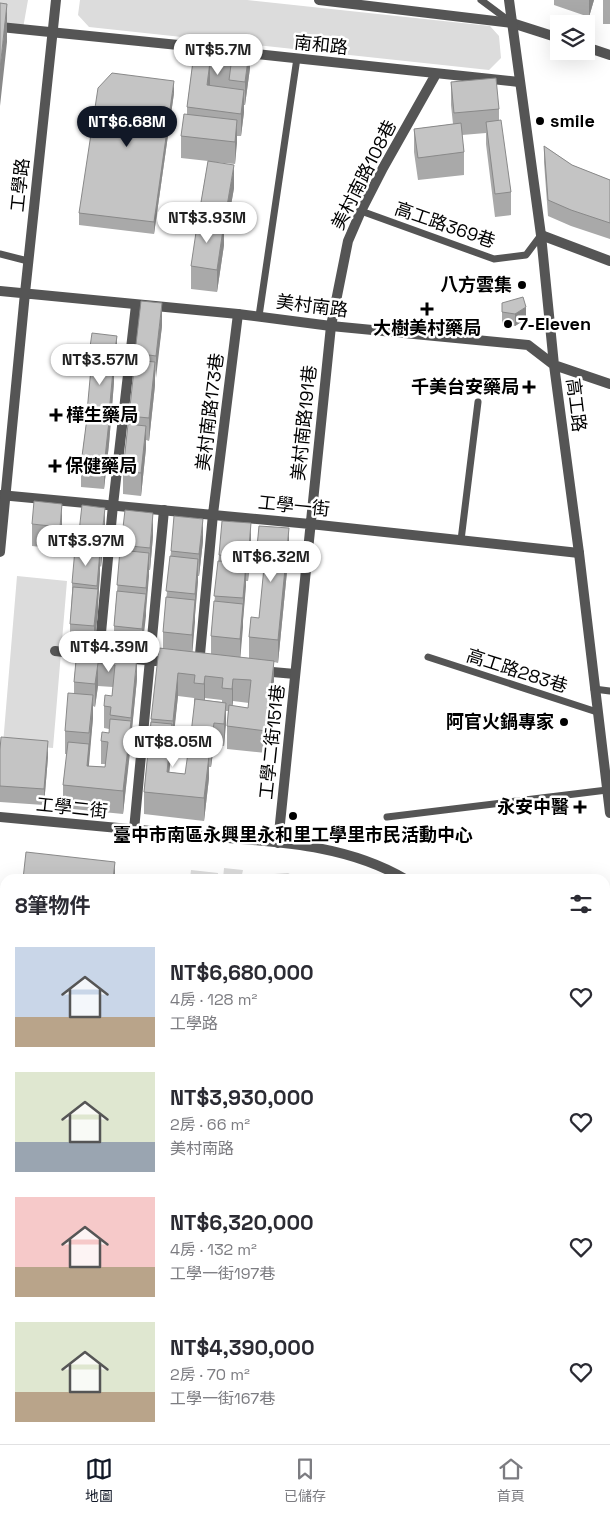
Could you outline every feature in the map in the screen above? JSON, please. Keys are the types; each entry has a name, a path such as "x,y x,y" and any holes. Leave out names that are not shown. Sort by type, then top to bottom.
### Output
{"street":[{"name":"工學路","path":"0,552 3,495 56,0"},
{"path":"319,0 512,23 550,35"},
{"name":"高工路","path":"509,0 541,235 554,365 610,813"},
{"name":"南和路","path":"0,27 519,82"},
{"path":"595,50 610,55"},
{"name":"美村南路108巷","path":"331,326 348,241 361,211 436,74"},
{"path":"541,235 610,261"},
{"name":"美村南路","path":"0,291 528,345 554,365 610,384"},
{"path":"107,656 113,505 136,304"},
{"name":"美村南路173巷","path":"199,665 213,514 238,314"},
{"name":"美村南路191巷","path":"295,674 331,326"},
{"name":"工學一街","path":"3,495 213,514 579,553"},
{"path":"134,830 164,510"},
{"path":"55,651 170,662"},
{"path":"247,669 295,674"},
{"name":"工學二街151巷","path":"278,843 295,674"},
{"name":"工學二街","path":"0,817 278,843 331,850 360,858 394,874"}],"lane":[{"path":"481,0 512,23"},
{"path":"259,316 297,58"},
{"name":"高工路369巷","path":"361,211 494,259 526,255 541,235"},
{"path":"0,254 28,261"},
{"path":"461,540 478,402"},
{"name":"高工路283巷","path":"428,657 597,712"},
{"path":"594,689 610,691"},
{"path":"387,817 607,790"}],"shaded area":[{"path":"0,0 28,0 22,34 0,31"},
{"path":"80,0 247,0 490,26 499,36 501,58 489,70 89,27 78,15"},
{"path":"17,576 67,581 53,748 3,744"},
{"path":"224,868 243,870 242,874 223,874"},
{"path":"191,870 218,873 218,874 191,874"}],"building":[{"path":"0,3 7,4 0,69"},
{"path":"196,38 250,45 245,82 229,80 231,65 210,62 207,85 244,90 241,114 187,107"},
{"path":"112,73 174,81 154,222 79,213 98,88"},
{"path":"496,78 499,109 454,113 451,82"},
{"path":"184,114 237,120 235,142 181,136"},
{"path":"501,120 511,192 495,194 486,122"},
{"path":"461,123 464,152 418,158 414,129"},
{"path":"544,146 572,165 610,180 610,223 548,200"},
{"path":"208,161 234,165 226,212 200,208"},
{"path":"198,219 224,223 217,270 191,266"},
{"path":"523,297 526,307 515,314 502,312 502,303"},
{"path":"141,301 162,303 156,356 135,353"},
{"path":"92,333 117,336 115,350 90,347"},
{"path":"92,357 114,359 109,414 87,412"},
{"path":"135,360 155,362 149,418 129,416"},
{"path":"87,418 109,421 104,467 81,464"},
{"path":"128,424 146,426 141,473 123,471"},
{"path":"34,501 62,504 60,527 32,524"},
{"path":"82,505 105,508 101,544 78,541"},
{"path":"125,510 153,513 150,548 121,545"},
{"path":"174,516 203,519 199,554 171,551"},
{"path":"222,521 251,523 248,558 219,555"},
{"path":"259,526 289,528 278,640 249,637 251,617 259,618 266,547 257,547"},
{"path":"75,549 100,551 97,586 72,583"},
{"path":"120,550 149,553 146,588 117,585"},
{"path":"170,556 198,559 195,594 166,591"},
{"path":"218,561 246,563 243,598 214,596"},
{"path":"73,587 98,589 94,626 70,624"},
{"path":"117,591 146,594 142,629 114,626"},
{"path":"166,597 195,600 192,635 163,632"},
{"path":"214,601 243,604 240,639 211,636"},
{"path":"78,639 109,642 137,656 131,718 110,715 111,707 104,706 105,695 112,696 115,665 98,663 95,684 74,682"},
{"path":"159,648 274,661 266,731 227,726 229,705 248,708 251,680 233,679 232,689 222,688 223,678 205,676 204,684 194,683 195,675 178,673 173,721 151,719"},
{"path":"68,693 93,695 89,733 65,731"},
{"path":"195,699 226,703 224,724 214,723 211,745 190,742"},
{"path":"110,719 131,721 123,791 63,785 68,742 89,744 87,766 105,767 108,742 101,741 102,732 109,733"},
{"path":"151,722 172,724 167,772 185,774 188,753 209,756 204,798 144,792"},
{"path":"1,737 48,741 44,789 0,786"},
{"path":"26,852 115,862 114,874 24,874"}],"place":[{"name":"smile","path":"540,121"},
{"name":"八方雲集","path":"522,285"},
{"name":"大樹美村藥局","path":"427,309"},
{"name":"7-Eleven","path":"508,324"},
{"name":"千美台安藥局","path":"529,387"},
{"name":"樺生藥局","path":"56,415"},
{"name":"保健藥局","path":"55,466"},
{"name":"阿官火鍋專家","path":"564,722"},
{"name":"永安中醫","path":"580,807"},
{"name":"臺中市南區永興里永和里工學里市民活動中心","path":"293,816"}]}
